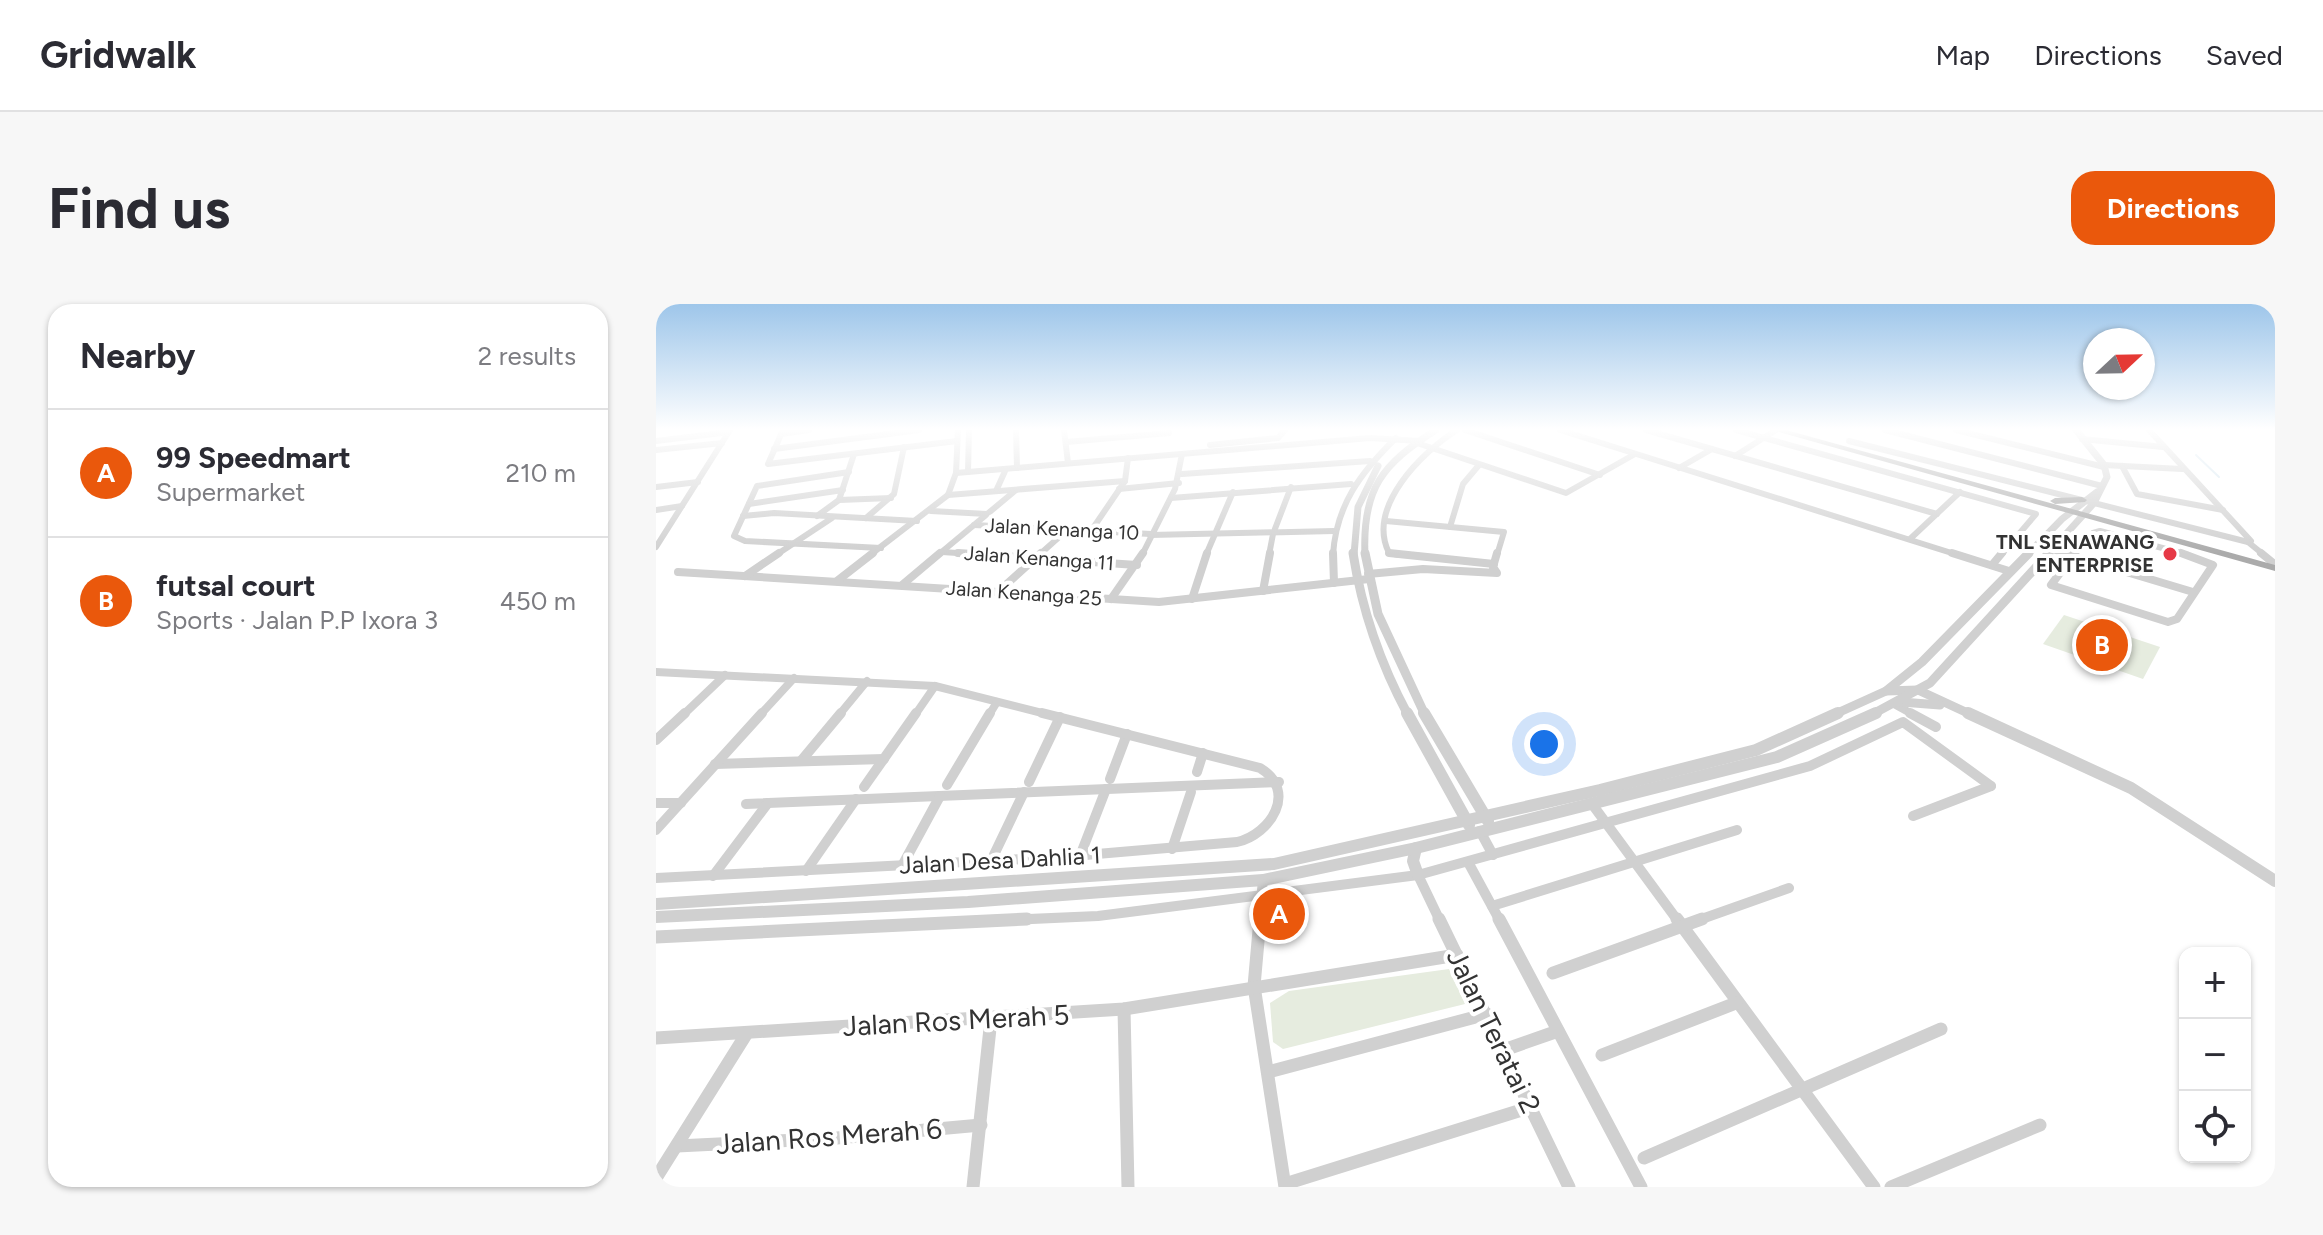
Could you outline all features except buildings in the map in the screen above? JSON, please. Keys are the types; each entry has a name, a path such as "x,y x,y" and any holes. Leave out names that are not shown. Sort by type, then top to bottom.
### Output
{"main road":[{"path":"1928,471 2035,500 2083,507 2115,522 2274,564"},
{"path":"1935,471 2035,500 2083,507"}],"street":[{"path":"656,547 705,471"},
{"path":"865,518 891,498 898,471"},
{"path":"837,581 931,511 948,495 956,473 978,471"},
{"path":"996,491 1005,471"},
{"path":"1091,531 1125,481 1126,471"},
{"path":"1111,599 1137,565 1182,474 1214,471"},
{"path":"1276,471 1280,488"},
{"path":"1333,583 1334,531 1351,484 1362,471"},
{"path":"1375,471 1357,507 1352,536 1356,580 1373,643 1466,820 1482,830 1493,855"},
{"path":"1383,471 1374,485 1361,535 1376,610 1389,643 1485,815 1482,830"},
{"path":"1386,521 1504,532 1494,564 1389,553 1383,535 1388,506 1408,471"},
{"path":"1450,527 1463,484 1474,471"},
{"path":"1498,471 1566,493 1606,471"},
{"path":"1589,471 1600,475"},
{"path":"1689,471 2009,571"},
{"path":"1788,471 1937,514"},
{"path":"1884,471 2036,514 1992,565"},
{"path":"1961,471 2083,507 2248,542 2274,564"},
{"path":"1991,471 2083,507"},
{"path":"656,917 968,902 1263,880 1416,848 1777,757 1897,703 1930,683 2050,549 2106,471"},
{"path":"2125,471 2137,494 2223,510"},
{"path":"2184,471 2241,527 2251,541 2248,542"},
{"path":"817,516 839,500 849,472 761,484 734,536 736,539 793,544 881,548"},
{"path":"948,495 1125,481"},
{"path":"656,487 698,482"},
{"path":"1119,489 1179,483"},
{"path":"1171,498 1351,484"},
{"path":"1263,591 1274,532 1291,487"},
{"path":"749,504 843,490"},
{"path":"902,585 1017,490"},
{"path":"1192,599 1213,533 1233,492"},
{"path":"1910,539 1960,492"},
{"path":"839,500 891,498"},
{"path":"656,510 682,506"},
{"path":"656,904 1274,864 1756,750 1886,691 1922,662 2036,545 2083,507"},
{"path":"931,511 987,514"},
{"path":"743,516 917,521"},
{"path":"745,576 834,517"},
{"name":"Jalan Kenanga 10","path":"974,525 1151,534 1334,531"},
{"path":"999,591 1067,530"},
{"path":"2100,531 2210,561 2213,565 2193,592 2177,619 2161,621 2051,585 2050,582 2093,533 2100,531"},
{"path":"2036,545 2193,592"},
{"name":"Jalan Kenanga 11","path":"942,552 1137,565"},
{"name":"Jalan Kenanga 25","path":"678,572 1111,599 1192,599 1423,569 1497,573 1494,564"},
{"path":"657,672 935,686 1260,768 1273,773 1279,782"},
{"path":"656,740 725,675"},
{"path":"656,830 794,678"},
{"path":"801,761 867,681"},
{"path":"1930,683 1952,707"},
{"path":"864,787 935,686"},
{"path":"1886,691 1918,690 2131,788 2275,881"},
{"path":"947,785 997,702"},
{"path":"1897,703 1952,707"},
{"path":"1897,703 1936,727"},
{"path":"991,861 1060,717"},
{"path":"656,937 1098,916 1418,875 1810,766 1903,722 1991,786 1913,816"},
{"path":"1080,856 1127,734"},
{"path":"1197,772 1203,753"},
{"path":"715,764 884,759"},
{"path":"746,804 940,796 1027,787 1279,782"},
{"name":"Jalan Desa Dahlia 1","path":"656,878 1080,856 1237,842 1259,836 1272,821 1279,782"},
{"path":"1172,849 1191,792"},
{"path":"902,866 940,796"},
{"path":"806,871 856,799"},
{"path":"656,803 681,803"},
{"path":"713,876 768,803"},
{"path":"1592,804 1874,1187"},
{"path":"1492,906 1737,830"},
{"path":"1416,848 1413,861 1418,875"},
{"path":"1468,862 1641,1187"},
{"name":"Jalan Teratai 2","path":"1418,875 1569,1187"},
{"path":"1263,880 1254,986 1285,1185 1531,1107"},
{"path":"1553,973 1789,888"},
{"name":"Jalan Ros Merah 5","path":"656,1038 1124,1009 1457,955"},
{"path":"1602,1055 1736,1003"},
{"path":"1124,1009 1128,1187"},
{"path":"1268,1072 1487,1014"},
{"path":"973,1187 991,1019"},
{"path":"1644,1158 1941,1029"},
{"path":"1504,1050 1558,1031"},
{"path":"656,1178 747,1033"},
{"name":"Jalan Ros Merah 6","path":"677,1146 837,1138 981,1125"},
{"path":"1891,1187 2040,1125"}],"shaded area":[{"path":"2064,615 2160,647 2143,679 2043,644"},
{"path":"1449,969 1465,1004 1283,1049 1273,1042 1270,1003 1289,991"}],"waterway":[{"path":"2213,471 2219,477"}],"place":[{"name":"TNL SENAWANG ENTERPRISE","path":"2170,554"},
{"name":"futsal court","path":"2102,645"},
{"name":"99 Speedmart","path":"1279,914"}]}
